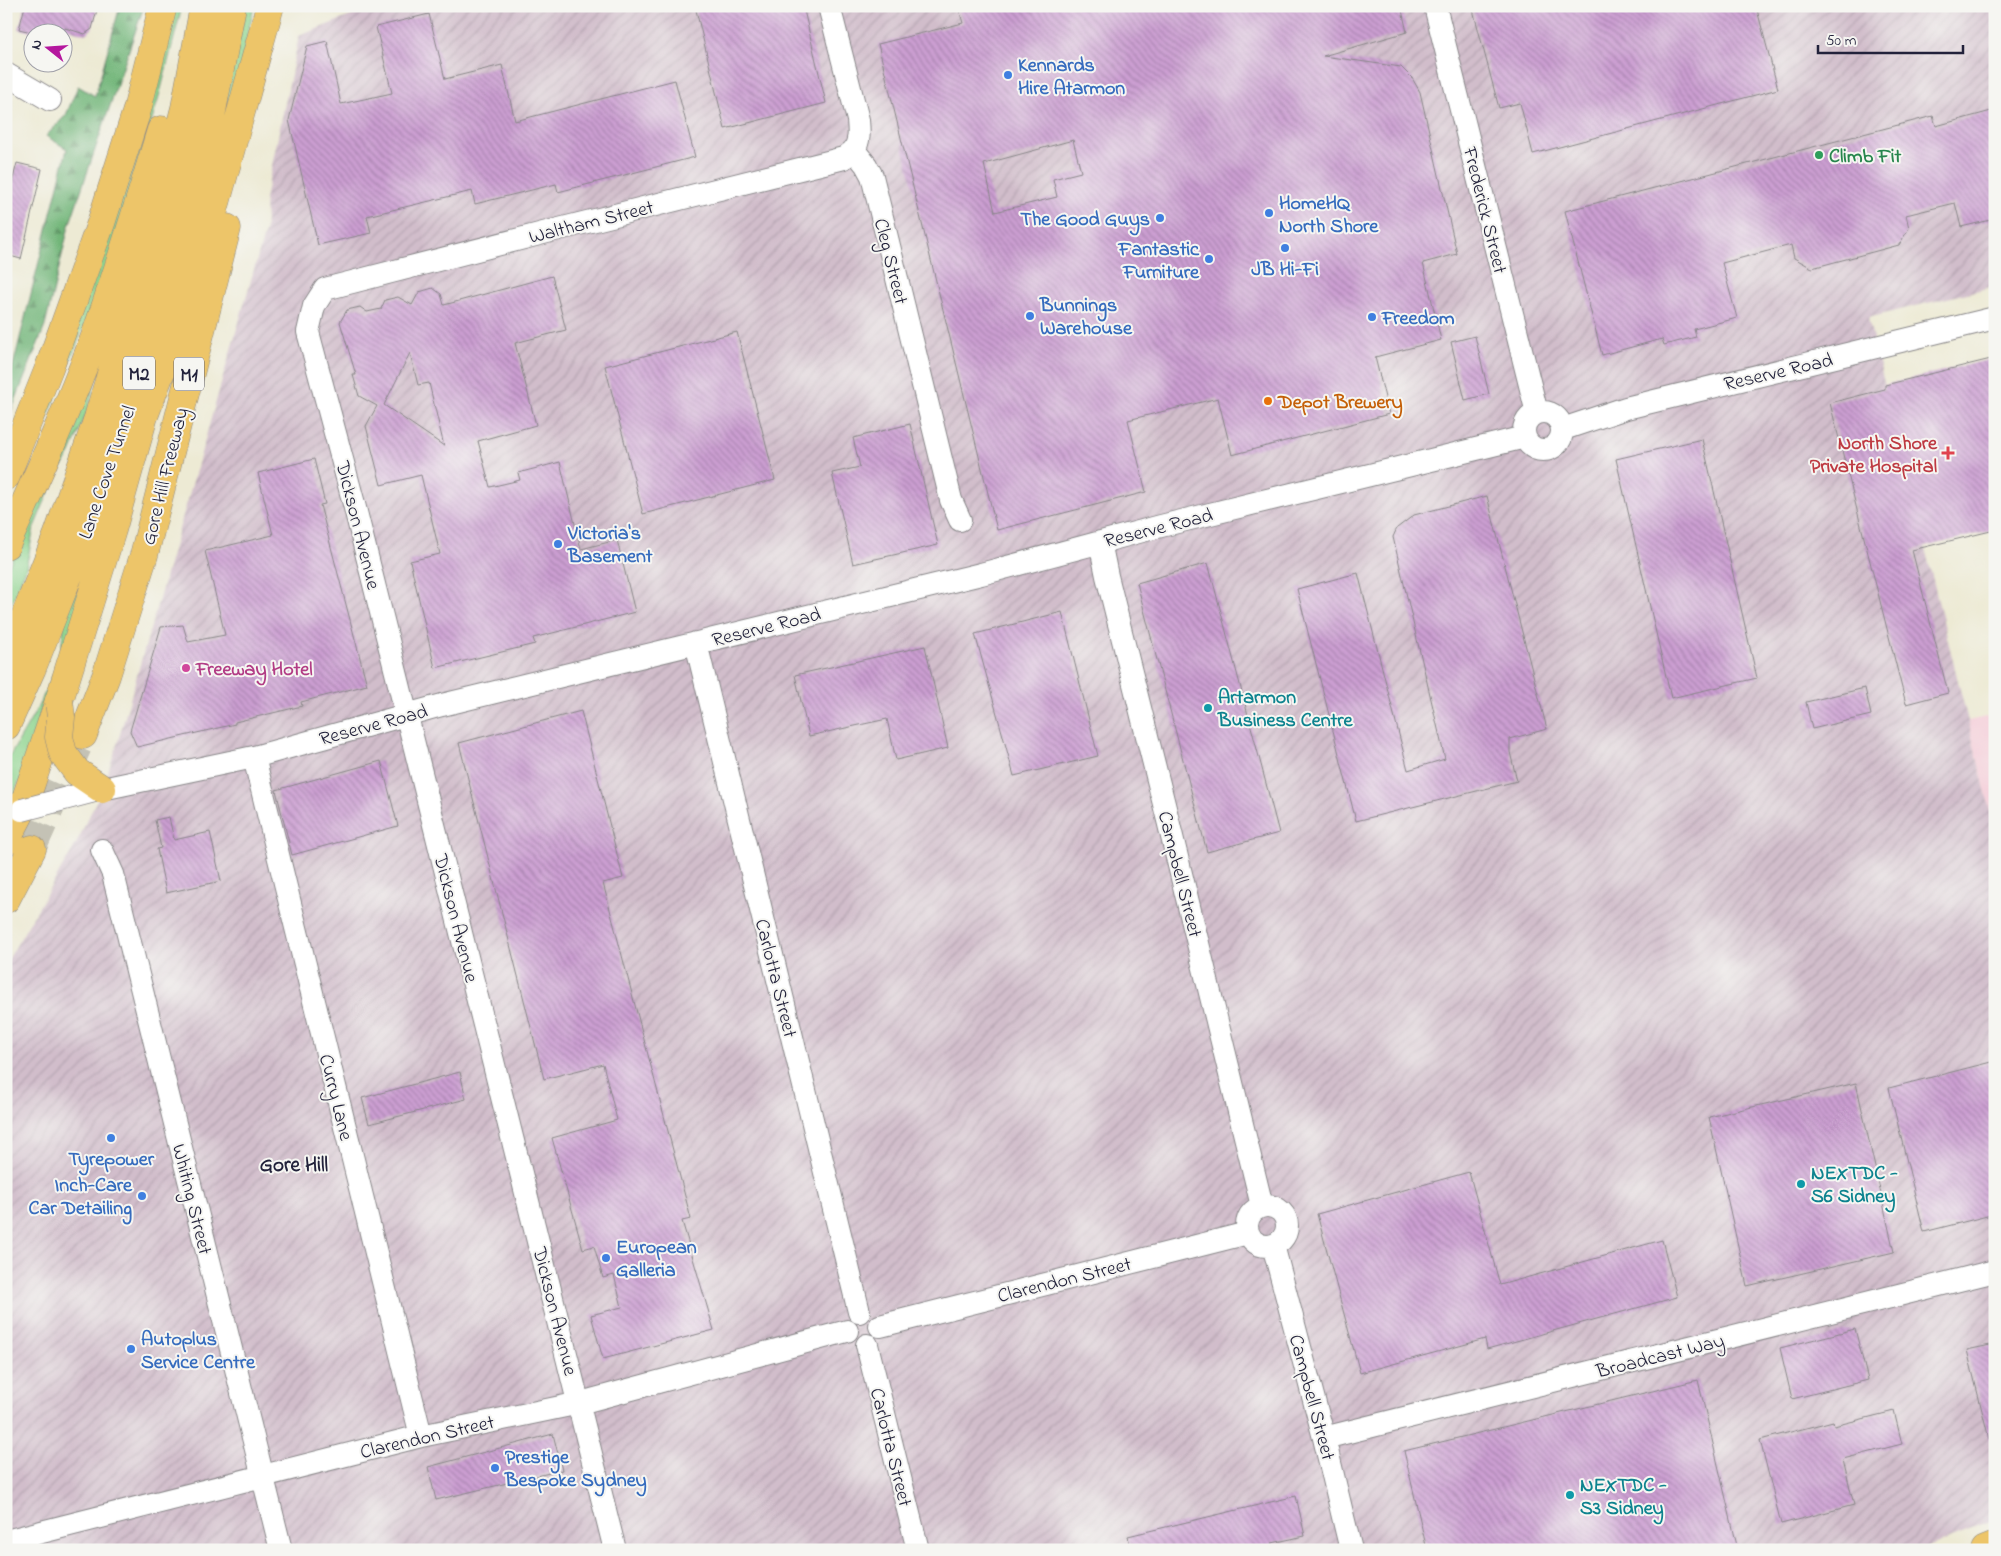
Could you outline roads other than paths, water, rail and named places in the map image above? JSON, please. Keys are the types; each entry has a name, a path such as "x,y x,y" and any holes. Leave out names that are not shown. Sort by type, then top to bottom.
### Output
{"main road":[{"path":"6,476 49,368 101,223 137,110 163,6"},
{"path":"6,545 52,443 115,280 146,181 196,6"},
{"name":"Lane Cove Tunnel","path":"6,664 58,534 98,418 153,231 183,118 204,6"},
{"name":"Lane Cove Tunnel","path":"6,726 84,536 128,408 173,262 208,125 232,6"},
{"path":"6,899 19,845 14,812 59,701 112,530 144,416 174,337 213,214 270,6"},
{"name":"Gore Hill Freeway","path":"83,735 112,658 144,555 232,209 260,82 274,6"},
{"path":"59,701 61,717 59,737 63,753 77,772 102,789"},
{"path":"1985,1550 1995,1546"}],"street":[{"path":"829,6 858,120 860,132 858,143 854,150"},
{"name":"Frederick Street","path":"1434,6 1537,413"},
{"path":"6,74 50,100"},
{"name":"Waltham Street","path":"325,289 844,158 854,150"},
{"name":"Cleg Street","path":"854,150 872,176 950,500 960,520"},
{"name":"Dickson Avenue","path":"325,289 314,306 308,332 354,504 580,1403 615,1550"},
{"name":"Reserve Road","path":"1563,429 1626,408 1995,318"},
{"path":"1544,412 1556,417 1563,429 1560,441 1551,450 1544,451 1532,448 1525,437 1525,426 1528,420 1537,413 1544,412"},
{"name":"Reserve Road","path":"14,812 102,789 254,757 406,714 971,576 1100,542 1525,437"},
{"name":"Campbell Street","path":"1100,542 1262,1206"},
{"name":"Carlotta Street","path":"696,643 853,1322"},
{"name":"Curry Lane","path":"254,757 421,1436"},
{"name":"Whiting Street","path":"102,850 112,874 281,1550"},
{"path":"1262,1206 1276,1207 1281,1211 1287,1223 1284,1237 1273,1245 1261,1245 1251,1238 1248,1232 1248,1219 1256,1208 1262,1206"},
{"name":"Clarendon Street","path":"880,1326 1248,1232"},
{"name":"Campbell Street","path":"1273,1245 1324,1438 1351,1550"},
{"name":"Broadcast Way","path":"1324,1438 1995,1271"},
{"path":"870,1313 875,1316 880,1326 878,1338 867,1345 857,1344 852,1341 853,1322 870,1313"},
{"name":"Clarendon Street","path":"6,1541 421,1436 580,1403 853,1322"},
{"name":"Carlotta Street","path":"867,1345 918,1550"}],"tunnel":[{"path":"32,849 79,744"}],"place":[{"name":"Kennards Hire Atarmon","path":"1008,75"},
{"name":"Climb Fit","path":"1819,155"},
{"name":"HomeHQ North Shore","path":"1269,213"},
{"name":"The Good Guys","path":"1160,218"},
{"name":"JB Hi-Fi","path":"1285,248"},
{"name":"Fantastic Furniture","path":"1209,259"},
{"name":"Bunnings Warehouse","path":"1030,316"},
{"name":"Freedom","path":"1372,317"},
{"name":"Depot Brewery","path":"1268,401"},
{"name":"North Shore Private Hospital","path":"1948,453"},
{"name":"Victoria's Basement","path":"558,544"},
{"name":"Freeway Hotel","path":"186,668"},
{"name":"Artarmon Business Centre","path":"1208,708"},
{"name":"Tyrepower","path":"111,1138"},
{"name":"NEXTDC - S6 Sidney","path":"1801,1184"},
{"name":"Inch-Care Car Detailing","path":"142,1196"},
{"name":"European Galleria","path":"606,1258"},
{"name":"Autoplus Service Centre","path":"131,1349"},
{"name":"Prestige Bespoke Sydney","path":"495,1468"},
{"name":"NEXTDC - S3 Sidney","path":"1570,1495"}],"district":[{"name":"Gore Hill","path":"294,1164"}]}
